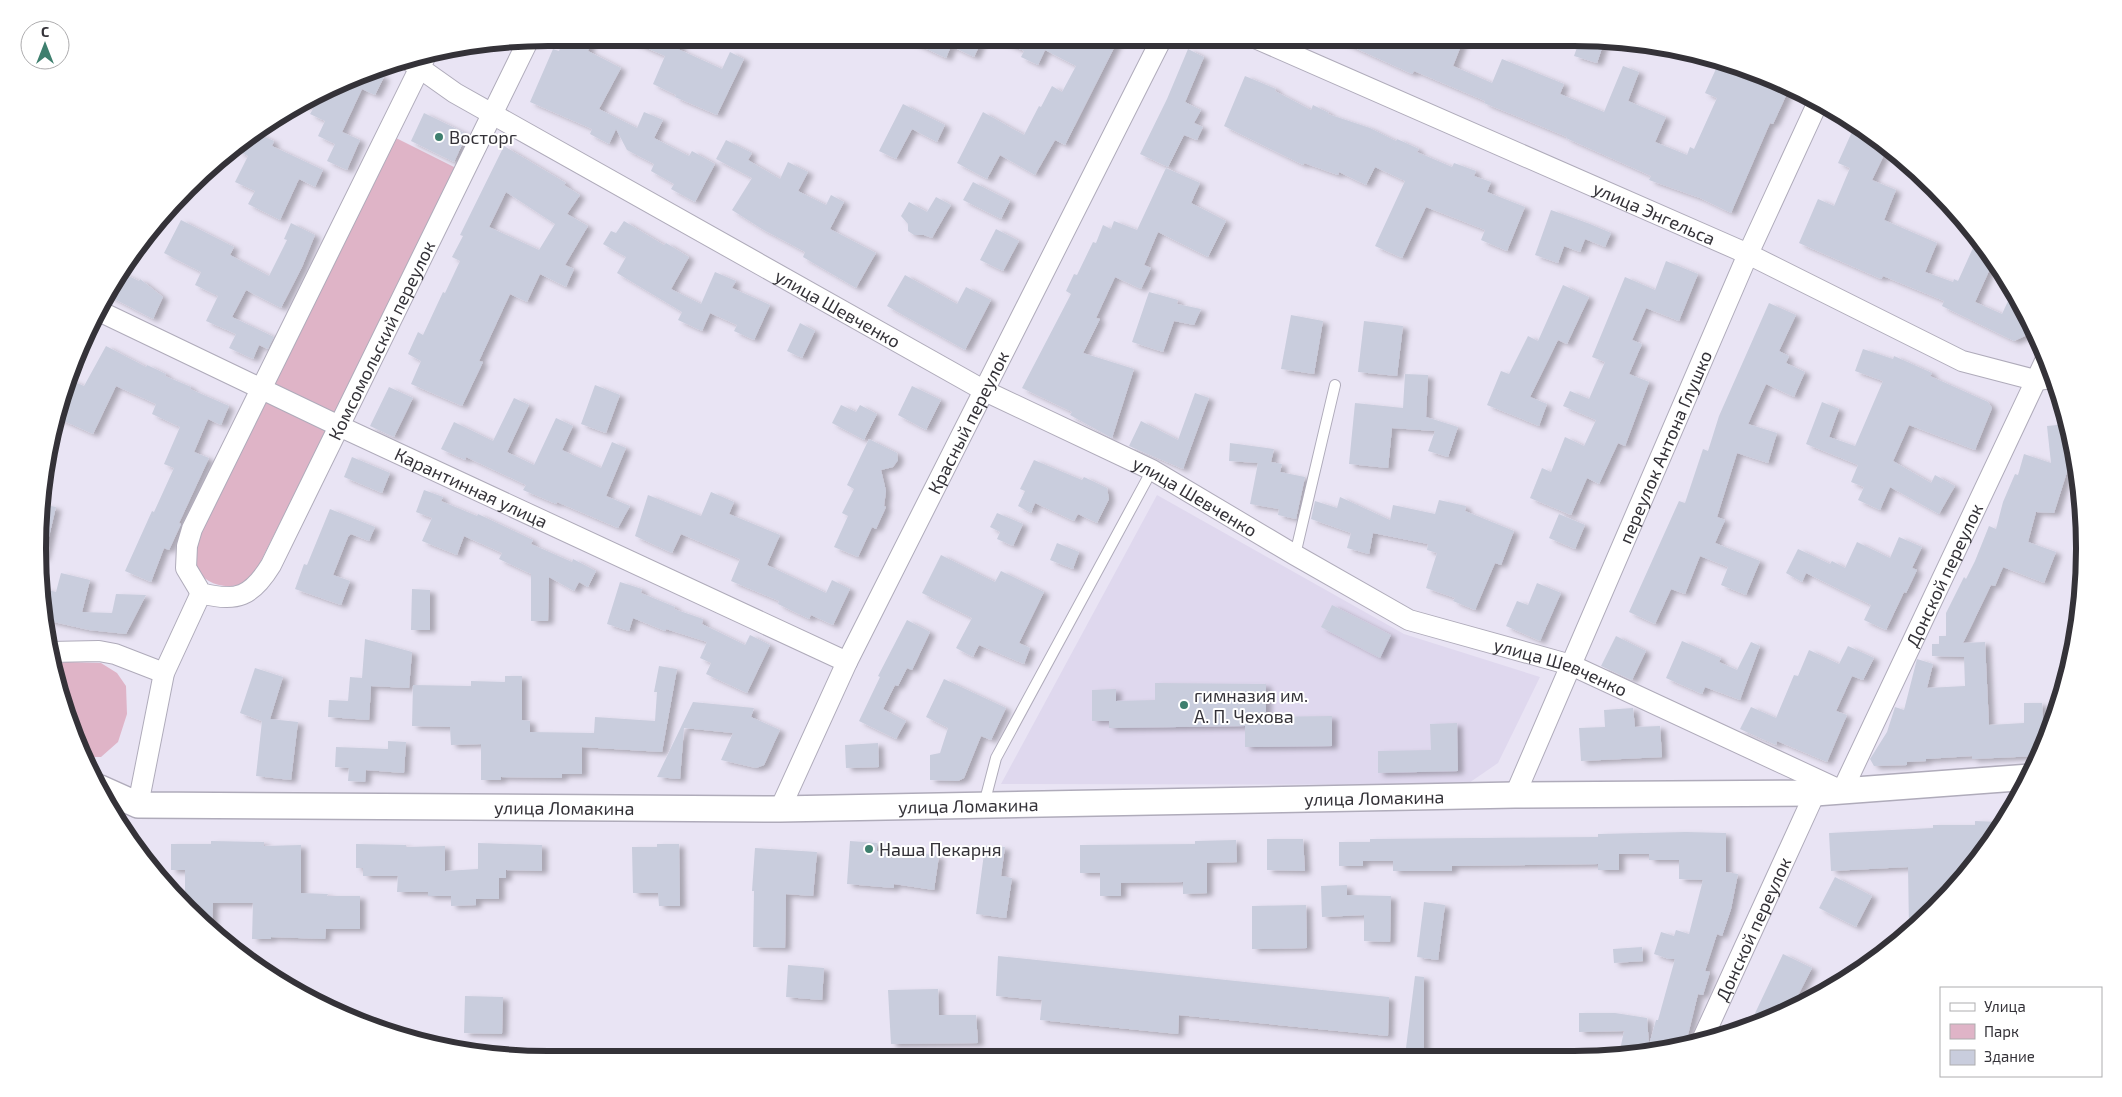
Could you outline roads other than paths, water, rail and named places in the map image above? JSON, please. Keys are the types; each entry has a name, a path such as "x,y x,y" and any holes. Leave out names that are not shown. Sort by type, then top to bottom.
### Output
{"street":[{"name":"Красный переулок","path":"780,809 847,662 985,392 1158,46"},
{"name":"улица Энгельса","path":"1273,46 1748,254 1962,361 2045,379"},
{"name":"Комсомольский переулок","path":"201,592 218,598 240,596 260,583 271,565 525,47"},
{"name":"улица Шевченко","path":"421,63 455,93 492,114 985,392 1152,470 1295,556 1409,620 1571,666 1842,792 2020,778"},
{"path":"138,805 164,672 201,592 186,568 187,546 192,529 416,64"},
{"name":"переулок Антона Глушко","path":"1515,795 1748,254 1815,108"},
{"name":"Карантинная улица","path":"105,314 339,426 847,662"},
{"name":"Донской переулок","path":"1842,792 2045,379"},
{"path":"57,652 99,651 115,654 164,672"},
{"name":"улица Ломакина","path":"110,792 138,805 780,809 1515,795 1842,792"},
{"name":"Донской переулок","path":"1705,1033 1815,793"}],"lane":[{"path":"1295,556 1335,385"},
{"path":"984,805 996,758 1152,470"}],"place":[{"name":"Восторг","path":"439,137"},
{"name":"гимназия им. А. П. Чехова","path":"1184,705"},
{"name":"Наша Пекарня","path":"869,849"}]}
